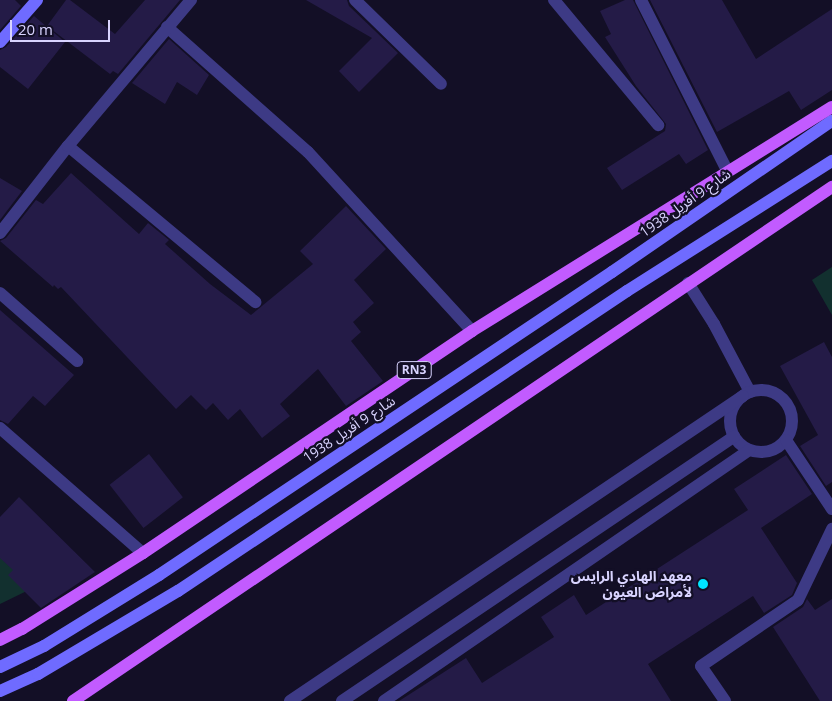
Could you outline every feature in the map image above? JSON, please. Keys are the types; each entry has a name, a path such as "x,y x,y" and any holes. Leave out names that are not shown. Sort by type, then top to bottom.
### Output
{"main road":[{"path":"0,42 37,0"},
{"name":"شارع 9 أفريل 1938","path":"0,640 22,629 143,553 472,331 727,170 832,107"},
{"name":"شارع 9 أفريل 1938","path":"0,667 44,646 159,574 612,272 832,121"},
{"path":"0,691 38,674 178,591 627,291 832,161"},
{"path":"73,701 832,187"}],"street":[{"path":"0,234 68,146 191,0"},
{"path":"355,0 441,84"},
{"path":"554,0 658,126"},
{"path":"640,0 727,170"},
{"path":"167,27 308,152 472,331"},
{"path":"68,146 256,302"},
{"path":"688,283 714,324 746,394"},
{"path":"0,293 77,361"},
{"path":"290,701 746,394 766,390 780,396 787,404 792,419 791,430 786,440 774,449 760,452 749,450 734,437 730,415 735,403 746,394"},
{"path":"0,428 143,553"},
{"path":"342,701 734,437"},
{"path":"786,440 832,510"},
{"path":"386,700 749,450"},
{"path":"725,701 701,666 798,600 832,529"}],"green space":[{"path":"832,267 832,315 812,280"},
{"path":"0,541 37,586 0,604"}],"building":[{"path":"0,0 15,0 21,6 0,30"},
{"path":"66,0 70,0 115,34 145,0 180,0 118,74 113,71 110,74 47,26"},
{"path":"306,0 347,0 349,6 398,53 359,92 339,71 372,38"},
{"path":"625,0 633,0 708,150 686,164 679,154 622,190 607,168 665,131 666,124 636,86 605,37 611,34 600,11"},
{"path":"650,0 722,0 756,59 832,9 832,90 801,110 789,91 717,132"},
{"path":"34,16 65,42 28,89 0,67 0,50 6,47"},
{"path":"169,39 209,75 197,95 177,82 165,104 132,83"},
{"path":"71,173 139,234 148,223 169,240 165,244 210,284 251,315 313,264 300,251 346,206 386,249 354,280 374,303 353,322 361,332 351,341 383,381 346,406 318,369 280,404 290,416 262,438 240,409 228,420 213,403 206,410 191,395 176,409 61,287 58,289 54,285 53,287 0,241 6,238 36,200 43,204"},
{"path":"0,178 22,191 0,220"},
{"path":"0,310 74,375 45,406 33,396 8,424 0,420"},
{"path":"824,342 832,357 832,482 826,486 800,446 818,435 780,366"},
{"path":"149,454 183,497 143,528 110,485"},
{"name":"معهد الهادي الرايس لأمراض العيون","path":"786,455 812,494 761,528 797,583 792,595 764,613 753,596 648,664 671,701 399,701 466,658 482,683 554,637 541,617 574,595 586,615 748,510 734,489"},
{"path":"19,497 95,572 41,608 8,575 13,570 0,558 0,517"},
{"path":"807,599 815,610 832,599 832,701 820,701 773,627 803,607"}],"place":[{"name":"معهد الهادي الرايس لأمراض العيون","path":"703,584"}]}
